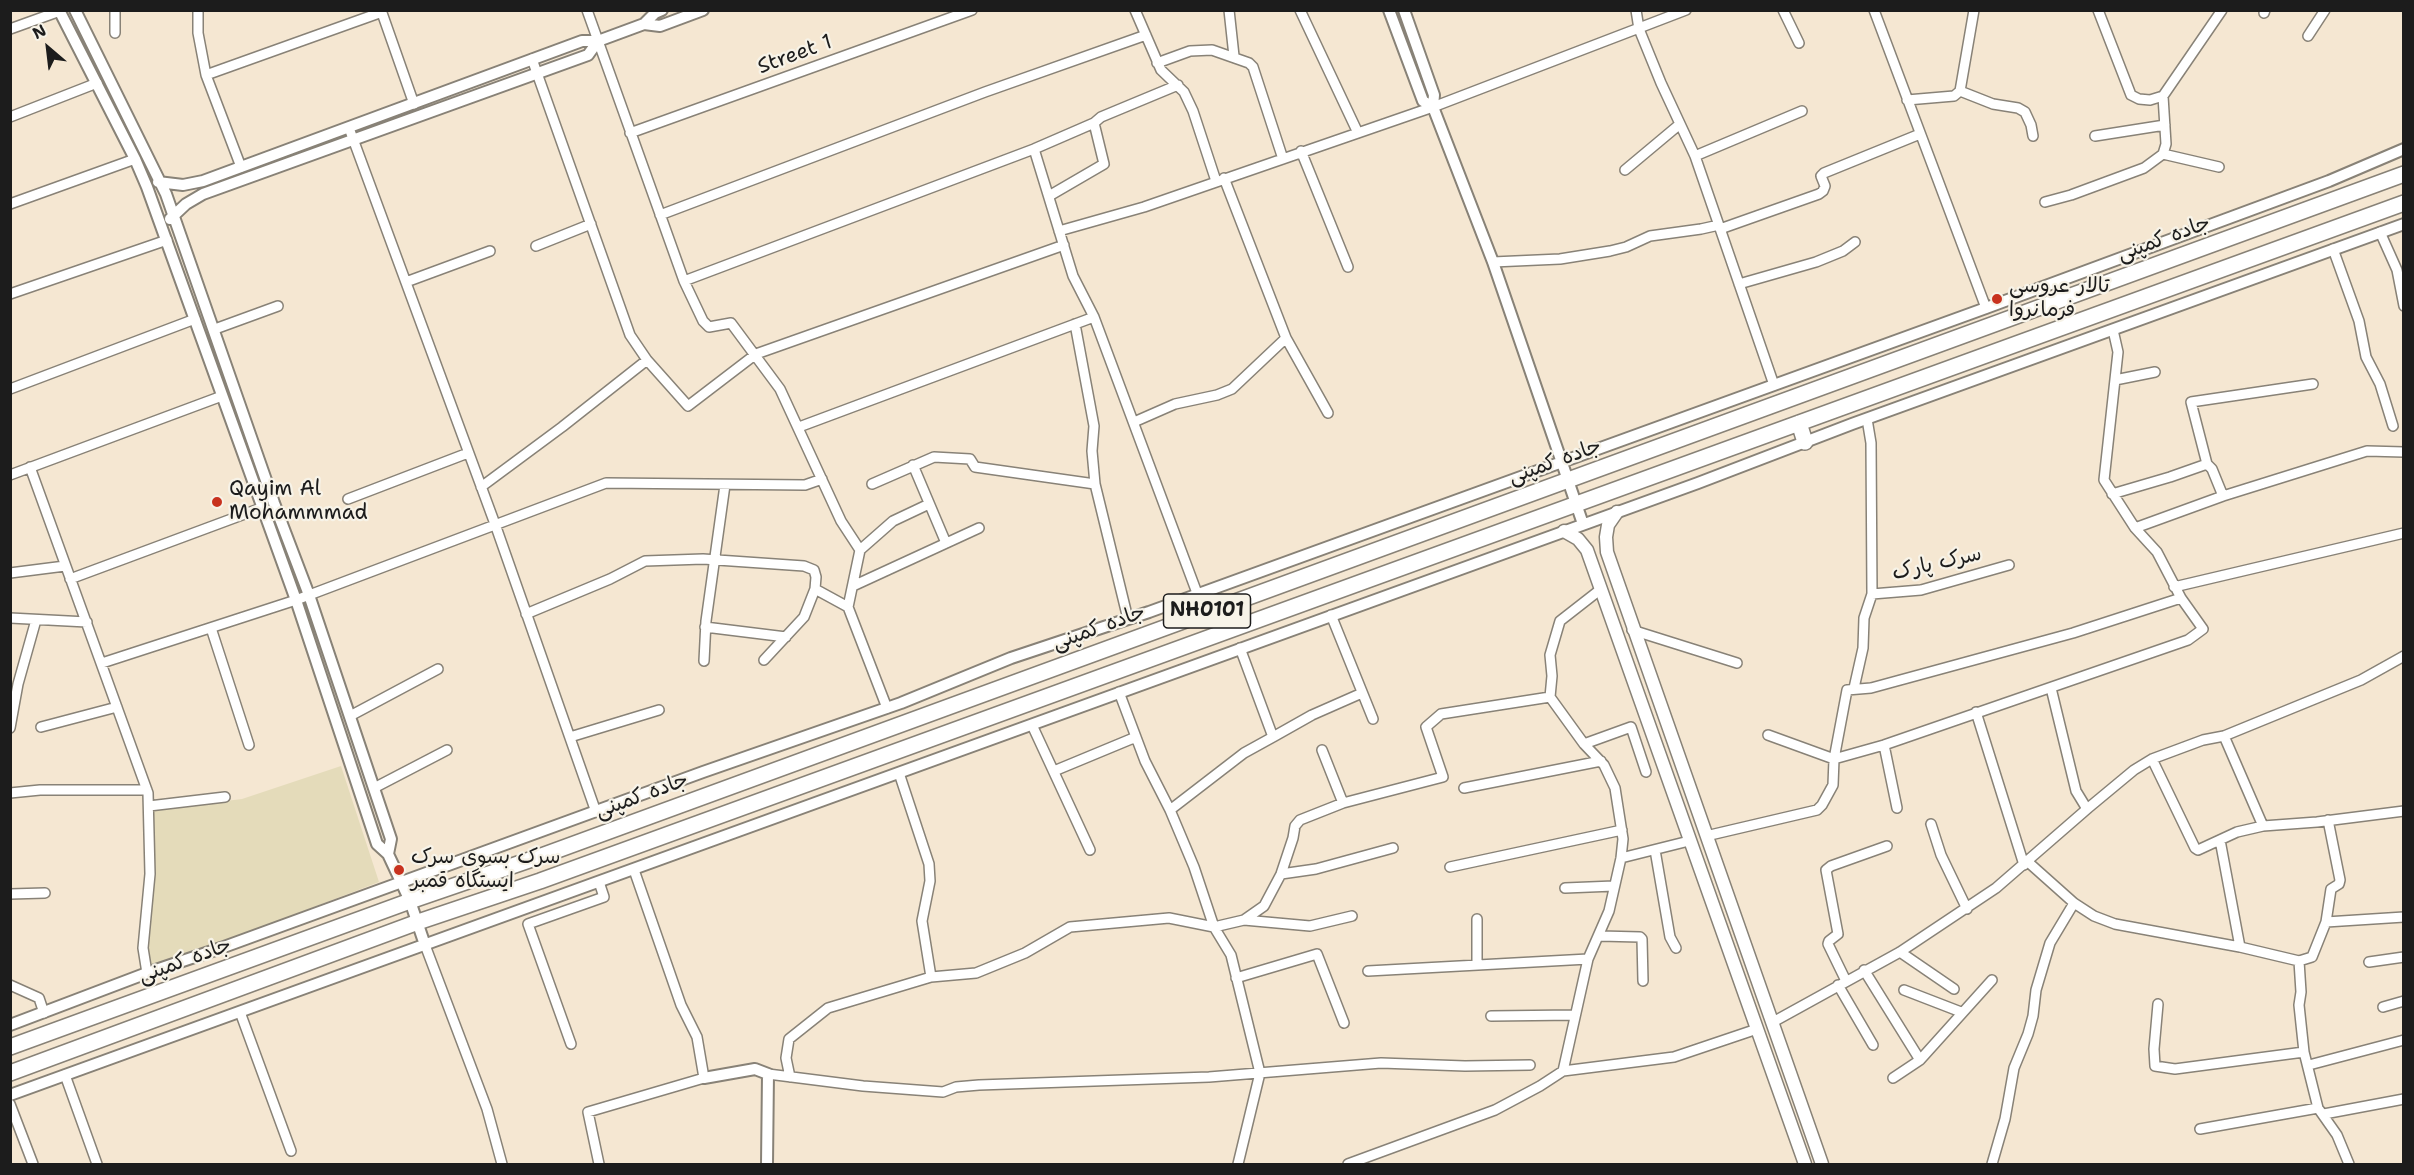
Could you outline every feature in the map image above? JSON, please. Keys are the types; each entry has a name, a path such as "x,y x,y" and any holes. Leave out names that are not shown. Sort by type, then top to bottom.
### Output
{"highway":[{"name":"جاده کمپنی","path":"10,1047 410,901 544,855 2403,174"},
{"name":"جاده کمپنی","path":"10,1073 418,922 540,881 2403,202"},
{"path":"1799,423 1805,442"}],"main road":[{"path":"1617,512 1608,525 1607,552 1632,630 1822,1164"},
{"path":"1564,531 1578,539 1587,550 1805,1164"},
{"path":"1775,1077 1791,1072"}],"street":[{"path":"75,10 161,181 350,716 391,838 388,854"},
{"path":"115,10 115,33"},
{"path":"198,10 198,33 206,75 240,167"},
{"path":"587,10 684,281 703,321 709,327 731,323 780,389 841,520 860,550"},
{"path":"147,187 161,181 172,185 203,181 582,41 598,41 644,24 655,13 662,10"},
{"path":"644,24 660,26 703,10"},
{"name":"Street 1","path":"630,133 972,10"},
{"path":"1135,10 1161,70 1184,92 1286,338 1328,413"},
{"path":"1229,10 1234,56"},
{"path":"1300,10 1358,133"},
{"path":"1389,10 1423,101 1433,107"},
{"path":"1404,10 1434,95 1433,107 1493,262 1583,524"},
{"path":"1636,10 1639,29 1695,156 1774,385"},
{"path":"1059,231 1144,207 1433,107 1686,10"},
{"path":"1784,10 1799,43"},
{"path":"1874,10 1986,308"},
{"path":"1907,100 1954,96 1960,91 1974,10"},
{"path":"2098,10 2131,95 2139,99 2163,96"},
{"path":"2045,202 2071,195 2144,168 2163,154 2166,144 2163,96 2222,10"},
{"path":"2308,36 2325,10"},
{"path":"10,29 60,11 135,159 167,240 261,508 296,600 376,844 388,854 410,901 497,1140 502,1164"},
{"path":"206,75 382,11 414,104"},
{"path":"660,215 985,92 1146,35"},
{"path":"160,223 174,217 186,204 203,194 588,55 598,41"},
{"path":"1158,63 1190,51 1212,50 1234,56 1253,67 1282,159"},
{"path":"532,60 630,335 647,360 688,406 756,354 1064,245"},
{"path":"10,117 97,83"},
{"path":"684,281 1034,149 1094,123 1101,117 1178,85"},
{"path":"1960,91 1994,104 2018,108 2025,112 2033,136"},
{"path":"1695,156 1802,111"},
{"path":"1049,196 1104,164 1094,123"},
{"path":"1625,170 1680,124"},
{"path":"2095,136 2165,125"},
{"path":"349,128 495,524 596,812"},
{"path":"1493,262 1560,258 1610,251 1626,247 1650,236 1719,227 1819,194 1825,186 1821,176 1824,173 1920,134"},
{"path":"1034,149 1073,276 1094,317 1197,593"},
{"path":"10,1026 147,973 887,708 1011,658 1128,619 1986,308 2318,185 2403,149"},
{"path":"1301,152 1348,267"},
{"path":"2163,154 2219,167"},
{"path":"10,204 135,159"},
{"path":"536,246 591,224"},
{"path":"10,1095 634,870 2403,224"},
{"path":"2380,232 2397,270 2403,306"},
{"path":"10,294 167,240"},
{"path":"1739,284 1816,262 1842,251 1855,242"},
{"path":"2333,249 2359,321 2366,357 2380,384 2394,426"},
{"path":"406,282 490,251"},
{"path":"215,329 278,306"},
{"path":"799,427 1094,317"},
{"path":"10,389 195,318"},
{"path":"1075,324 1095,426 1092,451 1095,484 1128,619"},
{"path":"1768,735 1834,759 1884,745 2188,640 2204,629 2181,598 2157,552 2135,528 2104,480 2118,352 2113,330"},
{"path":"1134,422 1175,404 1217,395 1232,389 1286,338"},
{"path":"481,487 647,360"},
{"path":"2115,380 2155,372"},
{"path":"2223,496 2212,469 2207,464 2190,402 2313,384"},
{"path":"10,475 222,396"},
{"path":"1854,688 1863,648 1864,618 1872,594 1871,443 1867,419"},
{"path":"2135,528 2223,496 2367,451 2403,452"},
{"path":"348,499 468,453"},
{"path":"872,484 934,457 970,459 975,467 1095,484"},
{"path":"2112,494 2207,464"},
{"path":"913,465 946,543"},
{"path":"30,467 147,790 150,874 143,948 147,973"},
{"path":"102,663 296,600 606,483 805,485 822,479"},
{"path":"704,661 705,627 725,485"},
{"path":"887,708 848,607 860,550 893,522 929,504"},
{"path":"70,579 261,508"},
{"path":"853,586 979,528"},
{"path":"2175,587 2403,533"},
{"path":"526,614 610,579 645,561 715,560 804,566 814,570 815,589 804,617 764,660"},
{"name":"سرک پارک","path":"1872,594 1921,590 2009,565"},
{"path":"10,573 65,566"},
{"path":"815,589 848,607"},
{"path":"1563,1071 1588,959 1600,936 1621,858 1623,839 1615,788 1601,761 1584,744 1550,697 1552,676 1550,655 1560,621 1601,589"},
{"path":"1706,836 1817,810 1833,786 1834,759 1846,690 1871,688 2073,633 2181,598"},
{"path":"1331,615 1373,719"},
{"path":"10,618 87,622"},
{"path":"10,728 18,684 36,620"},
{"path":"705,627 786,637"},
{"path":"212,628 249,745"},
{"path":"1632,630 1737,663"},
{"path":"1240,648 1273,737"},
{"path":"1773,1022 1900,952 1966,909 2026,864 2134,770 2152,759 2203,740 2224,736 2361,680 2403,656"},
{"path":"350,716 438,669"},
{"path":"2050,688 2076,791 2087,809"},
{"path":"1119,692 1145,761 1170,810 1194,867 1214,927 1231,955 1260,1073 1238,1164"},
{"path":"1170,810 1244,753 1312,715 1362,693"},
{"path":"1244,920 1264,906 1281,874 1293,838 1294,826 1300,820 1343,803 1443,777 1426,728 1441,714 1550,697"},
{"path":"41,727 117,707"},
{"path":"570,737 659,710"},
{"path":"1976,712 2026,864 2074,903 2094,916 2115,924 2240,947 2300,961 2312,957 2326,922 2331,889 2339,884 2340,880 2328,820"},
{"path":"1032,725 1090,850"},
{"path":"1584,744 1631,727 1646,771"},
{"path":"2224,736 2263,826"},
{"path":"1054,771 1136,737"},
{"path":"1884,745 1897,808"},
{"path":"374,788 447,750"},
{"path":"1322,750 1343,803"},
{"path":"2152,759 2198,850 2238,832 2263,826 2403,811"},
{"path":"1464,788 1601,761"},
{"path":"899,773 929,864 930,881 922,921 931,977"},
{"path":"10,793 40,790 147,790"},
{"path":"149,806 225,797"},
{"path":"1931,824 1941,855 1966,909"},
{"path":"1450,867 1622,830"},
{"path":"2220,840 2240,947"},
{"path":"1621,858 1689,841"},
{"path":"1873,1045 1842,983 1828,944 1838,934 1826,870 1831,866 1887,846"},
{"path":"1281,874 1316,869 1394,848"},
{"path":"1655,850 1671,937 1676,948"},
{"path":"634,870 681,1005 697,1037 704,1078"},
{"path":"571,1044 528,924 604,897 599,882"},
{"path":"1565,888 1614,886"},
{"path":"10,894 45,893"},
{"path":"1992,1164 2006,1119 2014,1068 2028,1034 2036,990 2050,944 2074,903"},
{"path":"790,1077 786,1058 789,1039 828,1008 931,977 976,973 1025,953 1070,927 1169,918 1214,927 1244,920 1310,926 1352,916"},
{"path":"2326,922 2403,917"},
{"path":"1477,919 1477,965"},
{"path":"1600,936 1640,937 1642,939 1643,981"},
{"path":"1900,952 1954,990"},
{"path":"1236,978 1317,954 1344,1023"},
{"path":"2369,962 2403,957"},
{"path":"1368,971 1588,959"},
{"path":"2300,961 2299,1005 2304,1052 2321,1111 2337,1135 2349,1164"},
{"path":"1864,970 1920,1060"},
{"path":"1893,1078 1920,1060 1992,980"},
{"path":"10,985 39,998 44,1013"},
{"path":"1904,990 1961,1012"},
{"path":"2383,1007 2403,1001"},
{"path":"2158,1004 2154,1049 2155,1066 2175,1069 2304,1052"},
{"path":"240,1012 291,1151"},
{"path":"1491,1016 1575,1015"},
{"path":"1348,1164 1495,1110 1563,1071 1674,1057 1757,1029"},
{"path":"2309,1065 2403,1040"},
{"path":"599,1164 588,1112 704,1078 755,1069 768,1074 790,1077 943,1092 956,1087 979,1085 1209,1077 1381,1063 1465,1066 1530,1065"},
{"path":"767,1164 768,1074"},
{"path":"65,1075 97,1164"},
{"path":"2200,1129 2403,1099"},
{"path":"10,1104 33,1164"}],"shaded area":[{"path":"341,766 379,882 140,974 152,810 242,799"}],"place":[{"name":"تالار عروسی فرمانروا","path":"1997,299"},
{"name":"Qayim Al Mohammmad","path":"217,502"},
{"name":"سرک بسوی سرک ایستگاه قمبر","path":"399,870"}]}
